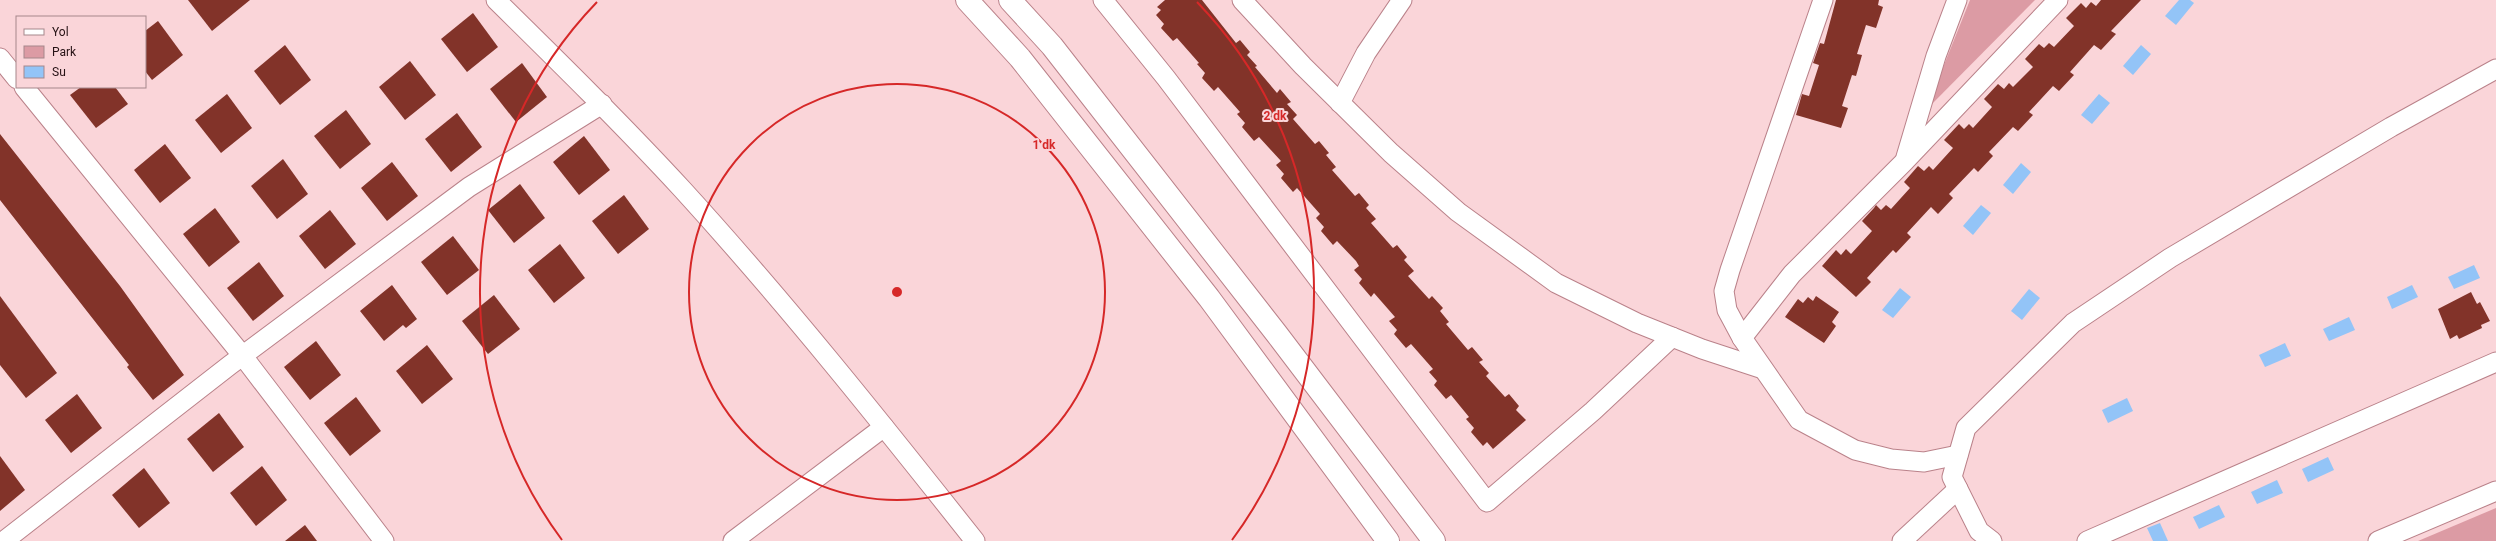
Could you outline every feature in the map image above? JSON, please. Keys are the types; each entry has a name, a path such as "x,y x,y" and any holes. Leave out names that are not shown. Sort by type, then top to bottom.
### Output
{"street":[{"path":"496,0 602,104 683,190 884,427 975,541"},
{"path":"967,0 1020,58 1209,298 1388,541"},
{"path":"1010,0 1052,46 1276,332 1434,541"},
{"path":"1103,0 1166,78 1487,502 1593,411 1672,337"},
{"path":"1242,0 1391,153 1458,212 1556,283 1637,323 1763,369"},
{"path":"1823,0 1724,291 1727,310 1742,338 1799,420 1855,450 1891,459 1924,462 1958,455"},
{"path":"1905,161 1936,56 1957,0"},
{"path":"1742,338 1792,274 1905,161 2058,0"},
{"path":"1340,102 1366,53 1401,1"},
{"path":"0,58 16,78"},
{"path":"1992,541 1979,530 1952,477 1966,428 2073,323 2170,258 2391,127 2496,68"},
{"path":"25,88 242,356 384,541"},
{"path":"4,541 242,356 470,187 602,104"},
{"path":"2087,541 2496,362"},
{"path":"734,541 884,427"},
{"path":"1902,541 1958,489"},
{"path":"2378,541 2496,491"}],"green space":[{"path":"1970,0 2035,0 1926,110"},
{"path":"2496,508 2496,541 2418,541"}],"water":[{"path":"2179,0 2190,0 2194,3 2176,25 2165,16"},
{"path":"2141,45 2151,54 2133,75 2123,66"},
{"path":"2099,94 2110,103 2092,124 2081,115"},
{"path":"2021,163 2031,172 2013,194 2003,185"},
{"path":"1981,205 1991,213 1973,235 1963,226"},
{"path":"2474,265 2480,278 2454,289 2448,277"},
{"path":"2412,285 2418,297 2392,309 2387,297"},
{"path":"1900,288 1911,297 1893,318 1882,310"},
{"path":"2029,289 2040,298 2022,320 2011,311"},
{"path":"2349,317 2355,330 2329,341 2323,329"},
{"path":"2285,343 2291,356 2265,367 2259,355"},
{"path":"2127,398 2133,411 2108,423 2102,410"},
{"path":"2328,457 2334,470 2308,482 2302,469"},
{"path":"2277,480 2283,493 2257,504 2251,492"},
{"path":"2219,505 2225,517 2199,529 2193,517"},
{"path":"2160,523 2168,541 2153,541 2147,528"}],"building":[{"path":"188,0 250,0 212,31"},
{"path":"1165,0 1202,0 1236,43 1240,40 1250,52 1247,55 1257,66 1255,67 1277,93 1280,89 1291,102 1287,104 1297,115 1293,119 1315,144 1319,141 1329,153 1326,155 1336,167 1332,170 1355,196 1359,193 1369,205 1366,208 1376,219 1371,223 1393,248 1397,245 1407,257 1404,260 1414,271 1408,276 1429,299 1432,296 1443,308 1440,311 1449,322 1446,324 1468,350 1472,347 1483,360 1479,362 1489,373 1486,376 1505,397 1509,394 1519,406 1516,410 1526,420 1493,449 1487,442 1483,446 1471,432 1474,428 1466,419 1469,417 1451,395 1446,399 1434,385 1437,381 1429,372 1433,369 1411,344 1406,348 1394,334 1397,330 1389,321 1395,317 1374,293 1371,297 1359,283 1362,279 1354,270 1359,266 1356,261 1337,241 1333,245 1321,231 1324,227 1316,218 1320,214 1297,188 1293,192 1281,178 1284,174 1276,165 1281,161 1259,137 1254,141 1242,127 1245,123 1237,114 1240,112 1218,87 1214,91 1202,78 1205,73 1197,64 1199,63 1177,38 1173,41 1161,28 1164,24 1156,15 1161,10 1157,7"},
{"path":"1836,0 1879,0 1878,5 1883,7 1876,28 1866,25 1857,54 1862,55 1856,76 1852,75 1842,106 1848,108 1841,128 1796,115 1802,94 1809,96 1819,65 1813,63 1820,43 1824,44"},
{"path":"2101,0 2141,0 2111,31 2116,34 2101,50 2094,45 2070,72 2074,75 2059,91 2053,86 2029,112 2033,115 2018,131 2013,127 1989,152 1993,156 1978,172 1974,168 1949,194 1953,198 1938,214 1931,207 1907,233 1911,237 1896,253 1893,250 1867,278 1871,282 1856,297 1822,266 1836,250 1841,255 1846,249 1851,254 1872,231 1862,221 1876,205 1881,210 1886,205 1891,209 1910,188 1904,182 1918,166 1924,171 1929,166 1933,170 1953,148 1944,140 1959,124 1964,129 1969,124 1973,128 1992,107 1984,99 1998,84 2004,89 2009,83 2013,87 2033,67 2025,59 2039,44 2044,48 2049,43 2054,47 2074,26 2066,18 2081,3 2086,8 2091,2 2096,6"},
{"path":"473,13 498,47 467,72 441,39"},
{"path":"158,21 183,55 152,80 146,72 146,30"},
{"path":"285,45 311,80 280,105 254,71"},
{"path":"410,61 436,95 405,120 379,87"},
{"path":"522,63 547,97 516,122 490,89"},
{"path":"80,88 116,88 128,104 96,128 70,95"},
{"path":"227,94 252,128 221,153 195,120"},
{"path":"346,110 371,144 340,169 314,136"},
{"path":"457,113 482,147 451,172 425,139"},
{"path":"0,134 120,286 184,375 153,400 127,367 129,365 0,200"},
{"path":"584,136 610,170 579,195 553,162"},
{"path":"165,144 191,178 160,203 134,170"},
{"path":"283,159 308,194 277,219 251,186"},
{"path":"392,162 418,196 387,221 361,188"},
{"path":"520,184 545,218 514,243 488,210"},
{"path":"624,195 649,229 618,254 592,221"},
{"path":"215,208 240,242 209,267 183,234"},
{"path":"330,210 356,244 325,269 299,236"},
{"path":"453,236 479,270 447,295 421,262"},
{"path":"560,244 585,278 554,303 528,270"},
{"path":"259,262 284,296 253,321 227,288"},
{"path":"392,285 417,319 406,328 403,325 384,341 360,311"},
{"path":"2471,292 2477,304 2480,302 2490,321 2481,325 2482,328 2459,339 2457,335 2450,339 2438,309"},
{"path":"494,295 520,329 488,354 462,321"},
{"path":"0,296 57,373 26,398 0,365"},
{"path":"1816,296 1839,312 1832,322 1836,326 1824,343 1785,317 1798,299 1803,303 1808,297 1813,301"},
{"path":"316,341 341,375 310,400 284,367"},
{"path":"427,345 453,379 422,404 396,371"},
{"path":"77,394 102,428 71,453 45,420"},
{"path":"356,397 381,431 350,456 324,423"},
{"path":"219,413 244,447 213,472 187,439"},
{"path":"0,456 25,490 0,511"},
{"path":"262,466 287,500 256,526 230,493"},
{"path":"144,468 170,503 139,528 112,495"},
{"path":"305,525 317,541 285,541"}]}
